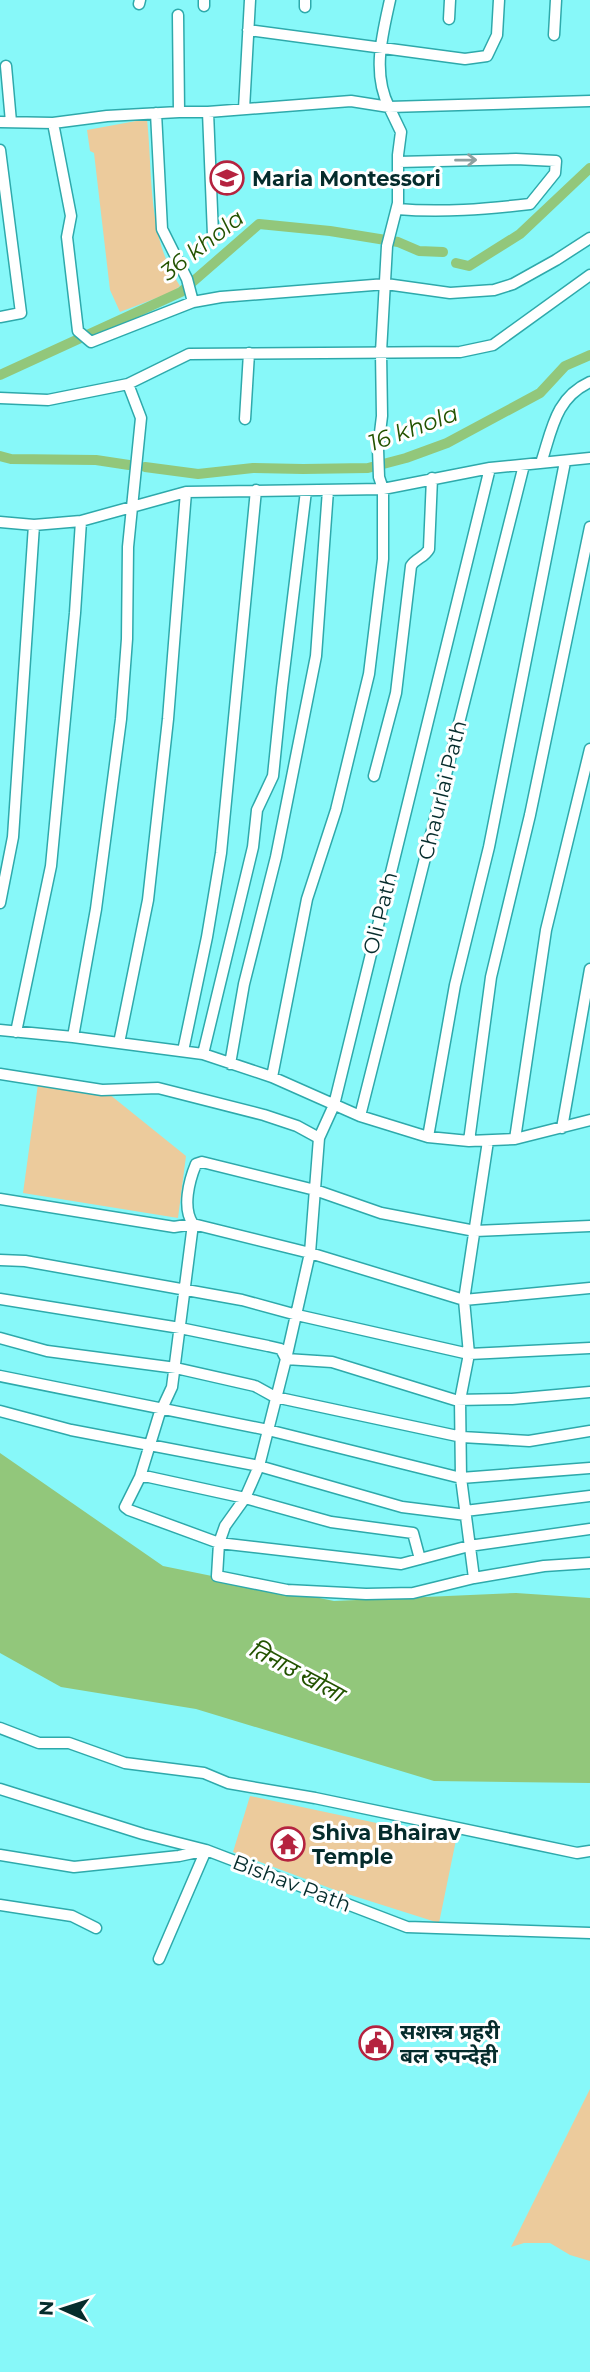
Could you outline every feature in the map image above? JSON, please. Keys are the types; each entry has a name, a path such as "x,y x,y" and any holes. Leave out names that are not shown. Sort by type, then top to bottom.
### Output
{"street":[{"path":"244,109 250,0"},
{"path":"272,1077 307,899 336,810 369,674 383,559 383,489 378,449 382,416 381,352 388,241 397,209 401,132 380,90 381,49 390,0"},
{"path":"449,19 450,0"},
{"path":"248,30 381,49 465,58 487,56 497,35 499,0"},
{"path":"554,35 556,0"},
{"path":"178,15 179,111"},
{"path":"6,66 6,122 53,123 107,116 179,111 208,112 351,101 389,107 590,101"},
{"path":"208,112 213,235"},
{"path":"156,113 162,229 187,279 193,302"},
{"path":"53,123 71,216 67,237 78,331 90,342 193,302 221,297 386,284 450,293 494,290 513,284 590,238"},
{"path":"0,150 21,313 0,317"},
{"path":"397,209 425,212 469,211 530,204 555,173 556,162 516,159 398,162"},
{"path":"0,398 48,400 128,384 189,354 460,352 493,345 590,275"},
{"path":"244,419 249,353"},
{"path":"541,463 559,408 575,389 590,382"},
{"path":"73,1037 96,909 121,719 127,639 128,547 141,418 128,384"},
{"path":"0,522 34,525 81,521 186,492 383,489 490,468 590,458"},
{"path":"428,1138 454,985 489,847 565,462"},
{"name":"Chaurlai Path","path":"360,1116 524,465"},
{"name":"Oli Path","path":"219,1544 225,1526 245,1498 258,1466 286,1359 310,1253 318,1138 334,1105 490,468"},
{"path":"374,776 396,693 411,566 426,555 429,549 432,478"},
{"path":"183,1051 221,853 256,490"},
{"path":"230,1064 244,984 284,820 316,656 328,490"},
{"path":"203,1054 253,847 257,810 274,776 306,491"},
{"path":"119,1043 148,900 167,719 186,492"},
{"path":"16,1032 51,866 81,521"},
{"path":"0,904 13,836 34,525"},
{"path":"469,1141 491,976 530,815 590,527"},
{"path":"515,1139 546,930 590,749"},
{"path":"562,1128 590,969"},
{"path":"0,1030 203,1054 272,1077 360,1116 428,1138 469,1141 515,1139 590,1121"},
{"path":"0,1074 102,1090 158,1088 264,1115 298,1126 318,1138"},
{"path":"474,1578 461,1478 460,1400 469,1354 464,1300 488,1141"},
{"path":"590,1226 475,1231 381,1213 315,1190 202,1162 196,1164 191,1175 188,1198 188,1217 193,1224 176,1368 172,1387 159,1415 140,1478 125,1507 219,1544 401,1564 469,1546 590,1529"},
{"path":"0,1199 174,1227 193,1224 310,1253 464,1300 590,1288"},
{"path":"0,1259 242,1300 469,1354 590,1348"},
{"path":"0,1299 180,1328 281,1349 286,1359 332,1362 455,1400 512,1399 590,1392"},
{"path":"0,1338 47,1351 176,1368 255,1386 275,1397 462,1437 529,1441 590,1431"},
{"path":"0,1376 268,1430 461,1478 590,1468"},
{"path":"0,1411 71,1430 258,1466 402,1507 465,1513 590,1496"},
{"path":"140,1478 149,1477 245,1498 331,1522 413,1533 420,1559"},
{"path":"219,1544 215,1571 217,1576 287,1590 366,1594 413,1593 474,1578 544,1566 590,1563"},
{"path":"0,1728 39,1743 69,1742 125,1763 204,1773 228,1783 315,1798 577,1853 590,1851"},
{"name":"Bishav Path","path":"0,1789 143,1834 206,1850 407,1927 589,1933"},
{"path":"0,1855 74,1867 179,1856 206,1850"},
{"path":"159,1959 206,1850"},
{"path":"0,1905 72,1916 96,1928"}],"shaded area":[{"path":"147,119 157,226 169,267 180,286 172,292 120,312 110,290 94,153 90,151 87,130"},
{"path":"38,1084 109,1094 186,1156 178,1218 23,1193"},
{"path":"250,1796 456,1840 439,1923 335,1890 233,1852"},
{"path":"590,2089 590,2261 570,2255 550,2243 524,2243 511,2247"}],"water":[{"name":"तिनाउ खोला","path":"0,1453 163,1566 334,1601 516,1593 590,1598 590,1783 434,1781 196,1709 61,1687 0,1653"}],"waterway":[{"name":"36 khola","path":"456,263 469,266 520,234 590,168"},
{"name":"36 khola","path":"0,375 181,292 259,224 330,231 398,242 419,251 443,252"},
{"name":"16 khola","path":"145,467 198,474 253,468 368,468 447,443 540,393 565,366 590,355"},
{"name":"16 khola","path":"0,456 11,459 96,460 129,465"}],"place":[{"name":"Maria Montessori","path":"227,178"},
{"name":"Shiva Bhairav Temple","path":"288,1844"},
{"name":"सशस्त्र प्रहरी बल रुपन्देही","path":"376,2043"}]}
